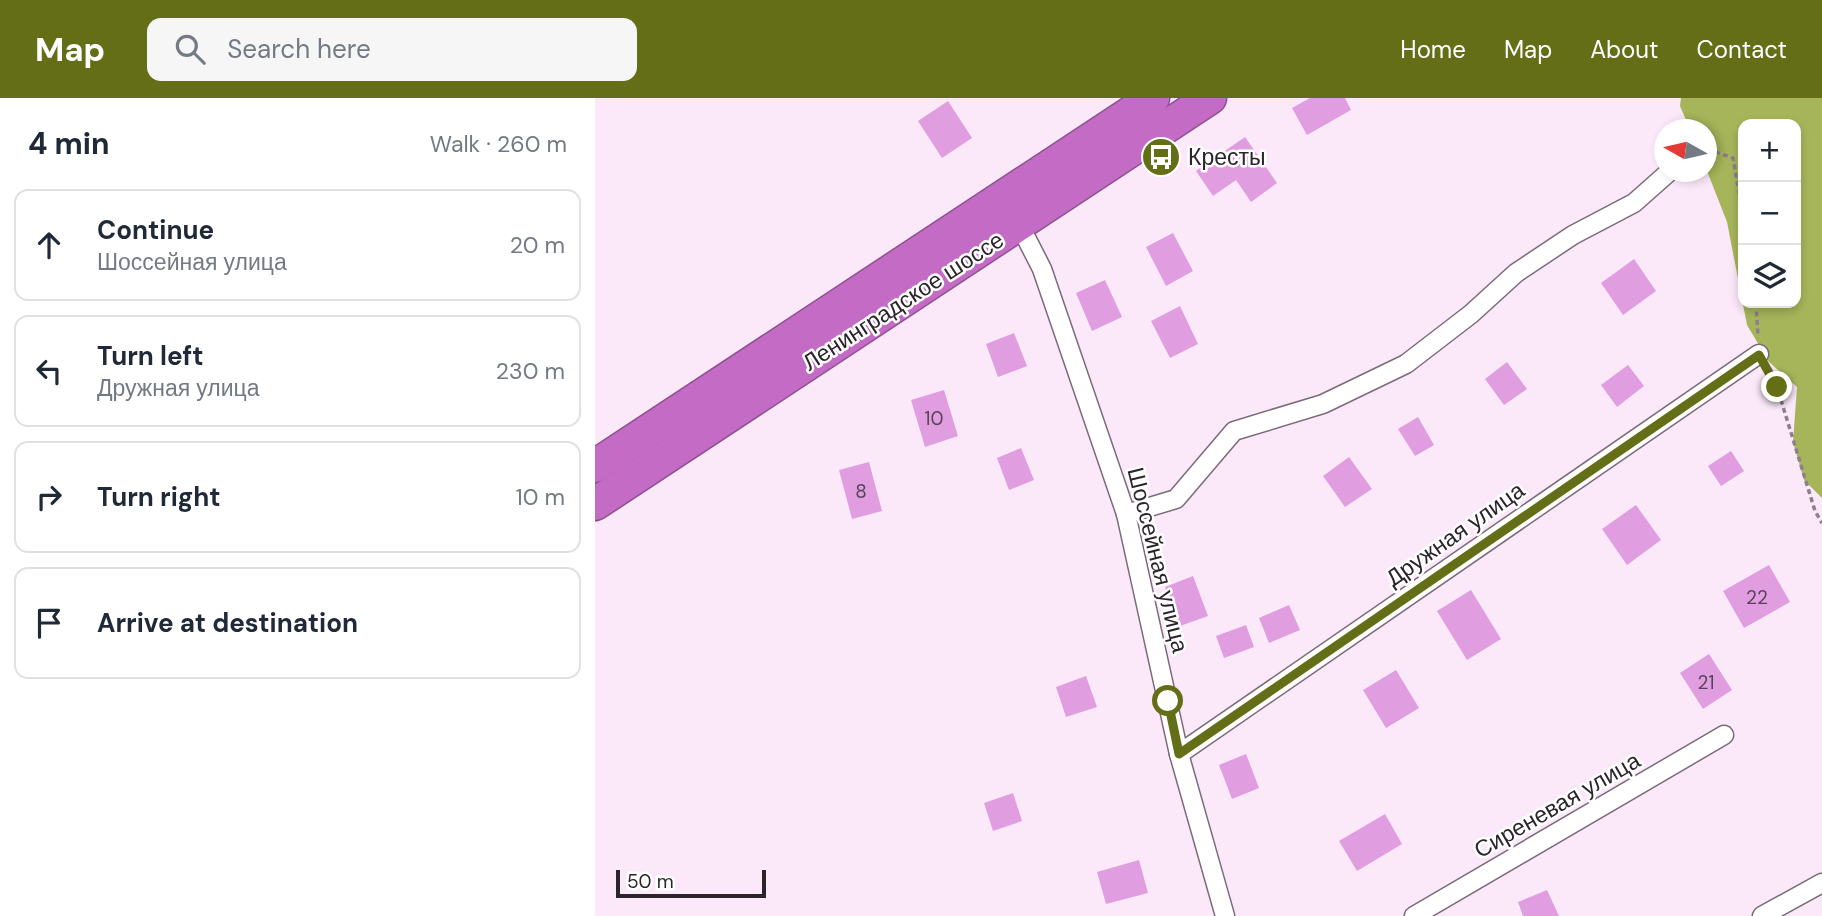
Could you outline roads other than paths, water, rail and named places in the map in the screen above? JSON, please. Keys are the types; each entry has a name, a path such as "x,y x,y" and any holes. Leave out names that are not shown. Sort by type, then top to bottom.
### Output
{"highway":[{"name":"Ленинградское шоссе","path":"595,466 1153,98"},
{"name":"Ленинградское шоссе","path":"595,503 1210,98"}],"street":[{"path":"1126,514 1176,499 1234,431 1323,404 1406,365 1471,314 1516,273 1573,235 1634,203 1658,182"},
{"name":"Шоссейная улица","path":"1019,224 1042,269 1126,514 1179,754 1225,916"},
{"name":"Дружная улица","path":"1179,754 1759,355"},
{"name":"Сиреневая улица","path":"1414,916 1724,735"},
{"path":"1762,916 1822,883"}],"place":[{"name":"Кресты","path":"1161,157"}]}
